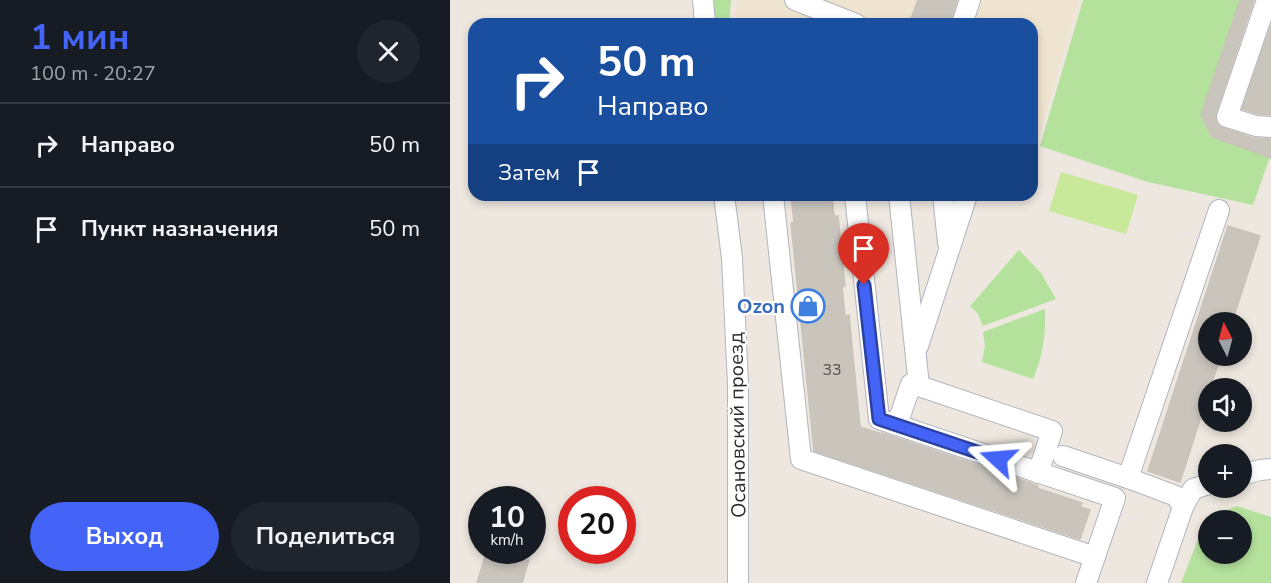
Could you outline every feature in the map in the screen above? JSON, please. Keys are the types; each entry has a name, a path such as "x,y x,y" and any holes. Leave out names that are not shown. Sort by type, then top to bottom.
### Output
{"street":[{"path":"703,0 704,18"},
{"path":"795,0 841,18"},
{"path":"964,18 970,0"},
{"path":"1267,0 1227,117 1256,126 1271,127"},
{"name":"Осановский проезд","path":"725,201 732,258 738,384 738,583"},
{"path":"774,201 801,459 1095,557"},
{"path":"856,201 879,419 1115,498 1086,583"},
{"path":"899,201 919,387"},
{"path":"944,201 949,252"},
{"path":"915,354 965,201"},
{"path":"1128,478 1219,210"},
{"path":"897,425 911,384 1052,431 1038,472"},
{"path":"1063,456 1176,496 1184,507"},
{"path":"1252,472 1271,470"},
{"path":"1157,583 1184,507 1192,489 1198,487"}],"shaded area":[{"path":"737,0 1079,0 1038,141 1038,18 736,18"}],"green space":[{"path":"712,0 731,0 730,18 714,18"},
{"path":"1083,0 1240,0 1201,115 1212,137 1270,157 1253,205 1148,182 1040,146"},
{"path":"1061,172 1138,195 1126,234 1049,211"},
{"path":"1019,250 1041,273 1056,299 983,326 978,314 970,306"},
{"path":"1045,309 1043,345 1033,379 982,362 985,346 983,332"},
{"path":"1237,506 1249,510 1227,510"},
{"path":"1252,511 1271,517 1271,583 1181,583 1198,539 1198,564 1252,564"}],"building":[{"path":"918,0 957,0 952,18 911,18"},
{"path":"1240,0 1254,0 1215,119 1223,128 1253,138 1271,139 1271,158 1212,137 1201,115"},
{"path":"1271,25 1271,115 1242,109"},
{"path":"792,201 833,201 834,216 838,216 845,286 842,287 845,316 849,315 860,427 1031,483 1038,486 1037,488 1082,503 1080,507 1090,510 1080,539 814,451 791,223 794,223"},
{"path":"1228,226 1260,236 1235,312 1200,312"},
{"path":"1198,318 1198,366 1218,366 1213,378 1198,378 1198,426 1180,482 1148,471"},
{"path":"483,564 528,564 522,583 477,583"}],"place":[{"name":"Ozon","path":"808,306"}],"route":[{"path":"864,285 879,419 998,459"}]}
